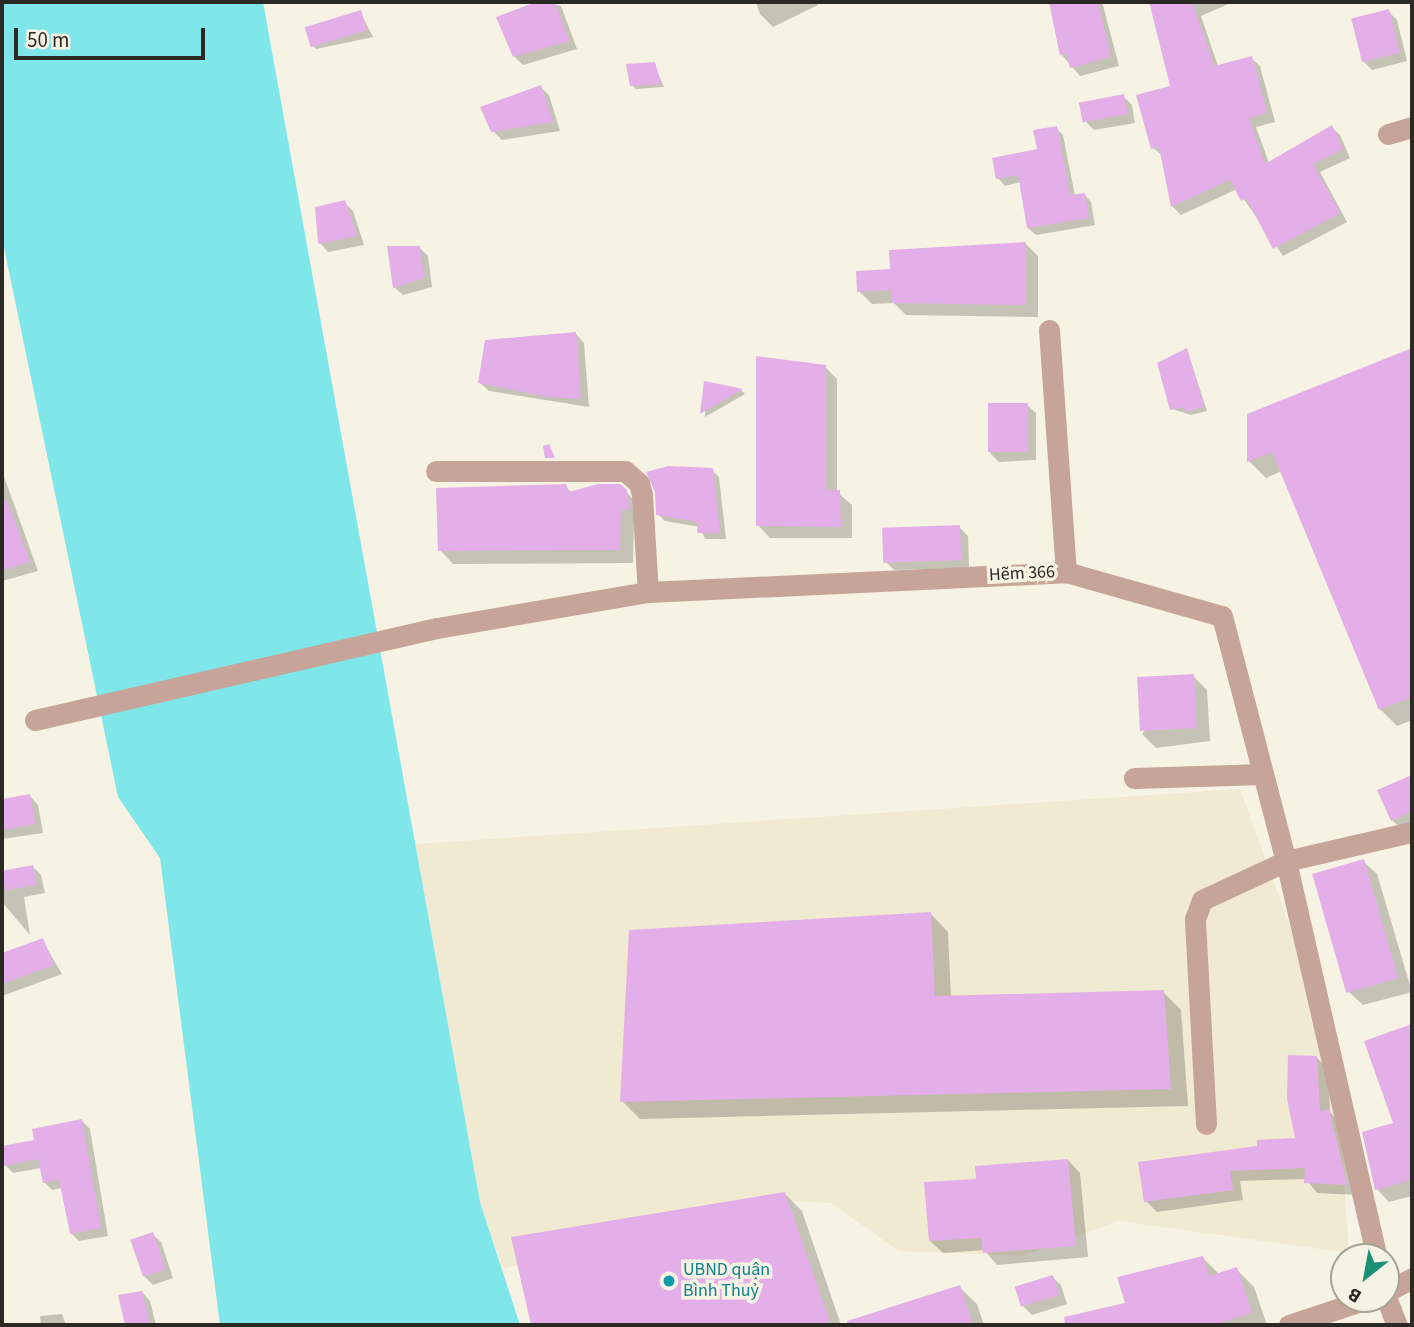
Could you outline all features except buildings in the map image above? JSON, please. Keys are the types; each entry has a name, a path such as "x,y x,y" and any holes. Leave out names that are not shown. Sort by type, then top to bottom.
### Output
{"street":[{"path":"1388,134 1412,127"},
{"path":"1049,330 1066,572"},
{"path":"436,471 625,471 639,483 642,495 649,592"},
{"name":"Hẽm 366","path":"35,720 437,628 649,592 1066,572 1222,616 1286,861 1374,1243"},
{"path":"1134,778 1263,774"},
{"path":"1206,1124 1195,919 1202,900 1286,861 1412,832"},
{"path":"1289,1325 1330,1311"}],"shaded area":[{"path":"1240,789 1335,1050 1348,1243 1330,1243 1330,1250 1118,1221 1022,1256 899,1251 831,1203 747,1199 503,1269 480,1202 415,844"}],"water":[{"path":"2,2 263,2 480,1202 520,1325 220,1325 160,858 118,797 2,238"}],"place":[{"name":"UBND quận Bình Thuỷ","path":"669,1281"}]}
